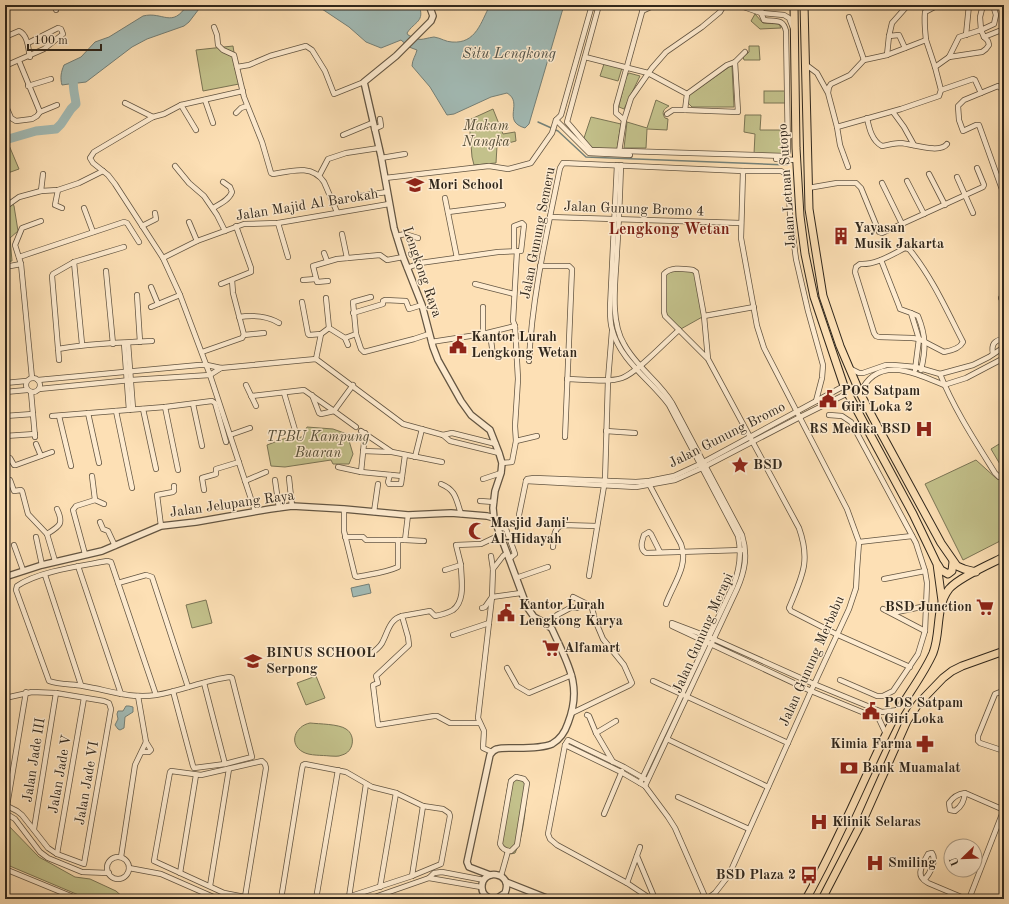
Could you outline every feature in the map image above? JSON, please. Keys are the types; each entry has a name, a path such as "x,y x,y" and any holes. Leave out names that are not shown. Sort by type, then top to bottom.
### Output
{"main road":[{"name":"Jalan Letnan Sutopo","path":"794,5 797,160 800,216 805,254 814,297 844,386 913,514 937,564 942,601"},
{"name":"Jalan Letnan Sutopo","path":"804,5 808,68 808,188 814,245 823,296 849,368 876,425 953,562"},
{"path":"806,899 898,710 926,668 933,652 938,632 942,601 946,594 955,584 1004,557"},
{"path":"937,564 941,570 948,574 952,571 953,562"},
{"path":"953,562 960,568 976,572"},
{"path":"822,899 864,818 907,721 918,704 943,678 952,671 1004,651"}],"street":[{"path":"5,8 12,5"},
{"path":"237,67 249,65 270,56 306,46 312,50 325,71 334,94 364,82 396,56 414,36 431,21 433,16 429,5"},
{"path":"385,178 489,166 508,169 531,164 552,133 553,125 561,115 592,5"},
{"path":"599,5 567,122 591,150 779,157 786,155 788,152 786,31 785,25 781,22 764,20 761,13 761,6 786,5"},
{"path":"624,120 616,114 616,106 644,5"},
{"path":"642,11 655,5"},
{"path":"619,152 624,120 631,98 648,73 666,52 702,27 720,12 724,5"},
{"path":"738,5 761,13 784,14 787,16 794,31"},
{"path":"887,55 892,23 908,5"},
{"path":"837,127 893,112 938,96 941,90 926,40 924,25 926,20 925,12 938,5"},
{"path":"966,35 969,5"},
{"path":"949,57 982,52 989,45 981,30 980,18 983,5"},
{"path":"935,67 949,57 958,38 994,24 996,15 994,5"},
{"path":"849,17 864,60"},
{"path":"214,27 217,34 217,44 223,50 233,54 247,106 262,142 271,173 274,174 300,169 312,171 324,182 337,212"},
{"path":"5,66 44,50 62,35 61,29 58,28 28,43"},
{"path":"984,37 1004,29"},
{"path":"5,37 18,31 22,32 28,43 30,57"},
{"path":"889,36 899,35 905,48"},
{"path":"828,93 829,87 832,84 850,75 864,60 887,55 926,40"},
{"path":"685,110 687,94 727,65 736,62 745,52"},
{"path":"585,57 648,73 687,94"},
{"path":"19,61 40,112"},
{"path":"667,114 673,110 740,113 736,62"},
{"path":"808,68 816,73 828,93 840,145 848,167"},
{"path":"28,86 51,79"},
{"path":"941,90 973,79 975,80 981,93"},
{"name":"Lengkong Raya","path":"364,82 379,148 396,236 422,305 431,342 438,360 460,401 471,415 490,430 500,453 502,464 501,473 495,491 494,518"},
{"path":"1004,92 998,86 964,100 958,106 959,120 963,131 976,124 979,125 1004,195"},
{"path":"243,92 181,105 164,114 153,117 92,155 91,161 108,175 115,184 163,258 180,295 207,365 255,511"},
{"path":"205,100 213,123"},
{"path":"125,103 153,117"},
{"path":"5,104 13,121 32,119 40,112 57,105"},
{"path":"181,105 196,130"},
{"path":"236,113 241,108 247,106"},
{"path":"893,112 904,127 914,145"},
{"path":"867,118 875,141 882,146 900,143 942,148 947,144"},
{"path":"343,135 373,126 381,126 380,119"},
{"path":"556,120 589,153 592,154 797,160"},
{"path":"319,176 328,159 346,153 379,148"},
{"path":"381,158 405,154"},
{"name":"Jalan Gunung Semeru","path":"529,361 540,266 562,163 619,165"},
{"path":"589,576 604,483 608,380 612,329 610,308 619,165 743,171 781,171 788,176 790,214 796,259 808,311 823,365 822,378 816,401"},
{"path":"175,166 189,183 204,196 213,208 225,230"},
{"path":"808,188 836,183 856,183 861,188 881,233 884,233 984,186 977,168"},
{"path":"5,207 19,197 40,191 58,190 79,183 103,171"},
{"name":"Jalan Gunung Merbabu","path":"707,899 715,893 729,875 814,684 838,635 856,588 859,542 847,509 764,348 757,326 741,238 743,171"},
{"path":"40,191 43,174"},
{"path":"929,174 945,205"},
{"path":"957,177 973,213"},
{"path":"907,181 924,214"},
{"path":"213,208 226,200 232,192 230,186 223,182"},
{"path":"882,184 902,224"},
{"path":"58,190 55,205 62,208"},
{"path":"359,196 387,192"},
{"path":"445,198 457,258"},
{"name":"Jalan Majid Al Barokah","path":"163,258 197,241 236,226 254,223 278,223 389,204"},
{"path":"448,212 502,205"},
{"path":"84,208 93,232"},
{"path":"142,226 156,219 155,213"},
{"name":"Jalan Gunung Bromo 4","path":"550,217 741,223"},
{"path":"616,220 616,320 618,333 623,344 638,367"},
{"path":"32,378 21,264 15,245 21,229 41,221"},
{"path":"19,257 125,222 139,242"},
{"path":"189,222 197,241"},
{"path":"278,223 288,257"},
{"path":"407,268 420,263 515,251 522,251 524,225 522,223 515,225 514,227 515,251 513,321 515,326 518,379 514,426 516,441 512,462 502,464"},
{"path":"222,284 250,273 251,270 236,226"},
{"path":"342,234 347,258"},
{"path":"396,236 405,234 418,238"},
{"path":"59,360 52,276 54,273 74,262 124,247"},
{"path":"905,248 909,249 936,290 963,342 962,346 944,352 919,339 876,336 855,272 856,266 881,260 905,248"},
{"path":"324,253 327,261"},
{"path":"316,279 313,266 327,261 380,255 388,260 403,257"},
{"path":"881,260 900,309 918,316 923,327 926,342 921,369 917,374"},
{"path":"74,262 82,344"},
{"path":"5,267 21,264"},
{"path":"540,266 569,266 572,269 565,437"},
{"path":"708,359 704,316 695,270 668,270 664,274 665,316 708,359 799,528 803,540 804,570 790,608 791,611 838,635 910,666"},
{"path":"106,271 113,344"},
{"path":"303,280 316,279 318,282 328,281"},
{"path":"232,280 233,294 244,335"},
{"path":"475,284 514,294"},
{"path":"151,288 158,304"},
{"path":"136,295 140,342"},
{"path":"151,307 180,295"},
{"path":"371,296 353,302 356,334 361,349 364,352 429,334"},
{"path":"326,298 330,328 345,338 348,345"},
{"path":"353,313 383,304 383,301 385,300 406,301 409,309 422,305"},
{"path":"302,302 309,335 321,334 330,328"},
{"path":"482,307 483,334"},
{"path":"704,316 754,307"},
{"path":"911,313 919,339 916,367 917,374"},
{"path":"239,317 249,316 269,318 279,323"},
{"path":"616,320 612,329 619,346 627,359 638,367"},
{"path":"431,342 490,333 515,326"},
{"path":"567,379 608,380 624,378 679,330"},
{"path":"202,352 242,338 244,335 264,332"},
{"path":"490,333 493,355"},
{"path":"316,359 321,334"},
{"path":"345,338 356,334"},
{"path":"993,354 992,348 994,344 1004,338"},
{"path":"58,348 82,344 113,344 152,341"},
{"path":"126,343 131,410"},
{"path":"849,368 859,373 863,373 893,364 916,367 940,374 973,365 1004,347"},
{"path":"860,392 865,383 876,373 892,370 917,374 944,385 966,378 1004,358"},
{"path":"5,383 26,381 32,378 38,380 207,365 221,368 316,359 403,424 443,435 452,434 496,444"},
{"path":"199,366 200,375"},
{"name":"Jalan Gunung Merapi","path":"638,367 669,405 703,465 738,536 743,550 738,574 711,640 685,696 640,783"},
{"path":"5,392 36,392 39,389 129,380 210,375 221,368"},
{"path":"940,374 944,385 962,419 994,473 1004,477"},
{"path":"38,380 40,384 39,389"},
{"path":"5,436 35,435 29,391 25,386 26,381"},
{"path":"246,385 256,406"},
{"path":"312,395 319,413 322,414 333,411 352,385"},
{"name":"Jalan Gunung Bromo","path":"799,414 816,401 844,386"},
{"path":"251,396 304,390 356,427"},
{"path":"284,393 295,430"},
{"name":"Jalan Gunung Bromo","path":"519,515 526,481 530,479 649,484 703,465 799,414 848,393"},
{"path":"52,416 165,407 212,401 214,402 226,442"},
{"path":"193,404 202,446"},
{"path":"165,407 178,470"},
{"path":"143,408 156,469"},
{"path":"116,411 132,488"},
{"path":"88,413 99,463"},
{"path":"5,416 33,414"},
{"path":"830,415 842,416 851,422 912,536 925,571 927,583 925,631 918,654 893,691 883,696 877,696 840,680"},
{"path":"59,416 71,466"},
{"path":"230,435 250,428"},
{"path":"415,457 422,429"},
{"path":"361,472 363,432 392,452"},
{"path":"606,432 635,433"},
{"path":"443,435 450,441 500,453"},
{"path":"461,444 463,436"},
{"path":"516,441 537,436"},
{"path":"36,444 41,456"},
{"path":"5,458 10,458 14,465 16,465 52,452"},
{"path":"363,452 392,452 442,462"},
{"path":"390,475 388,482 389,484 400,485 402,483 405,455"},
{"path":"204,490 202,478 215,474 216,469 239,462"},
{"path":"338,468 402,476"},
{"path":"245,481 266,472"},
{"path":"483,479 501,473"},
{"path":"92,476 95,500"},
{"path":"289,478 292,506"},
{"path":"10,480 14,491 22,491 28,514 47,534 56,561"},
{"path":"275,480 279,508"},
{"path":"374,512 378,484"},
{"path":"441,484 448,487 454,493 461,514"},
{"path":"649,484 682,544 684,552 681,570 666,604"},
{"path":"161,526 157,495 174,492 174,486"},
{"path":"85,554 73,510 76,506 95,500 104,504"},
{"path":"480,502 494,502"},
{"name":"Jalan Jelupang Raya","path":"5,577 42,564 115,546 144,532 161,526 196,522 292,506 408,515 461,514 494,518"},
{"path":"47,534 60,524 61,517 57,509"},
{"path":"344,509 345,537 355,576 357,577 384,572 397,568 398,540"},
{"path":"405,540 408,515"},
{"path":"494,518 523,600 531,614 552,630 572,675 574,691 572,713 562,736 551,744 530,748 497,748 492,752 467,862 469,867 490,875 497,874 506,882 549,899"},
{"path":"100,522 103,529 108,532 115,546"},
{"path":"553,547 555,530 562,525 597,526"},
{"path":"498,528 506,529 514,551 515,554 509,559"},
{"path":"660,552 651,534 649,532 644,535 641,548 646,553 743,550"},
{"path":"370,655 382,643 386,633 395,619 402,616 430,611 435,616 453,609 461,596 461,565 456,545 481,544 500,535"},
{"path":"345,537 357,536 373,540 424,541"},
{"path":"859,542 912,536"},
{"path":"36,537 42,564"},
{"path":"14,545 23,570"},
{"path":"493,569 507,553"},
{"path":"491,556 493,569 492,597 478,718 484,731 483,748 492,752"},
{"path":"156,695 112,563 78,566 27,580 16,587 49,681 81,685 121,694 138,696 156,695 231,677 252,756 251,758 225,764 193,767 173,691"},
{"path":"445,570 461,565"},
{"path":"78,566 121,694"},
{"path":"516,578 548,567"},
{"path":"884,579 925,571"},
{"path":"45,575 81,685"},
{"path":"118,583 146,575 150,575 153,578 188,687"},
{"path":"482,608 485,607 492,597 521,593"},
{"path":"572,713 632,683 624,665 603,639 592,608 573,597"},
{"path":"548,626 558,620 556,615 572,607 577,608 587,604"},
{"path":"892,613 926,606"},
{"path":"883,609 925,631"},
{"path":"402,616 409,645 376,676 378,683 373,685 378,725 434,716 450,723 479,723"},
{"path":"453,635 489,623"},
{"path":"886,734 879,719 811,691 711,640 672,626 672,623 883,713 898,710"},
{"path":"507,668 516,685 529,692 572,675"},
{"path":"653,681 788,742"},
{"path":"204,683 225,764"},
{"path":"26,692 6,805 22,815 48,848 58,854"},
{"path":"5,698 26,692 84,698"},
{"path":"1004,693 1000,692 995,694 978,736 978,741 1004,751"},
{"name":"Jalan Jade III","path":"34,829 56,694"},
{"path":"121,857 136,765 146,742 138,696"},
{"name":"Jalan Gunung Merapi","path":"645,786 667,740 685,696"},
{"name":"Jalan Jade VI","path":"58,854 84,864 111,709 107,701 84,698"},
{"name":"Jalan Jade V","path":"58,854 84,698"},
{"path":"587,715 589,716 596,733 613,762"},
{"path":"596,733 616,721"},
{"path":"667,740 768,788"},
{"path":"566,742 624,767 648,781"},
{"path":"566,742 645,786 675,828 707,899"},
{"path":"566,742 548,837 557,845 627,883 651,899"},
{"path":"245,897 266,768 265,764 262,761 206,775 171,771 154,861 224,893 254,899"},
{"path":"281,899 303,766 307,764 338,770 352,775 372,787 396,793 423,806 446,811 450,816 442,862 440,865 412,876 342,899"},
{"path":"604,814 624,767"},
{"path":"210,886 229,769"},
{"path":"316,899 338,770"},
{"path":"180,873 196,775"},
{"path":"501,876 508,851 517,845 527,783 524,779 518,777 514,777 511,781 500,844 508,851"},
{"path":"349,897 366,784"},
{"path":"380,887 396,793"},
{"path":"965,794 1004,810 969,899"},
{"path":"678,797 749,829"},
{"path":"412,876 423,806"},
{"path":"5,813 15,819 40,852 48,858 82,872 109,873"},
{"path":"627,883 640,847"},
{"path":"924,880 928,875 934,860 932,853 928,854 921,869 920,874 924,880 966,899"},
{"path":"637,856 655,899"},
{"path":"121,857 127,862 129,868 126,875 121,878 114,878 109,873 109,862 114,858 121,857"},
{"path":"129,868 161,874 218,899"},
{"path":"5,869 78,899"},
{"path":"369,899 429,878 435,873 442,872 484,880"},
{"path":"455,883 456,875"},
{"path":"490,875 484,880 481,887 484,894 492,899"},
{"path":"429,878 481,887"},
{"path":"499,899 505,893 506,882"}],"green space":[{"path":"755,14 763,23 779,24 781,28 760,29 751,21"},
{"path":"233,46 239,84 203,91 196,50"},
{"path":"749,46 759,46 760,60 744,60 743,57 749,52"},
{"path":"604,64 622,68 618,81 600,76"},
{"path":"732,66 734,107 692,107 687,102 689,95"},
{"path":"629,73 640,76 624,109 619,107 619,105 626,77"},
{"path":"764,91 786,91 786,103 764,103"},
{"path":"656,100 669,106 663,112 665,118 668,119 667,130 647,129 646,148 624,148 627,122 647,128"},
{"name":"Makam Nangka","path":"493,109 503,134 515,132 516,141 497,146 496,163 474,165 469,120"},
{"path":"745,115 761,115 760,130 783,130 784,150 782,155 754,154 755,134 744,132"},
{"path":"591,117 621,124 617,149 591,148 584,138"},
{"path":"8,143 19,169 5,174 5,144"},
{"path":"11,200 14,206 18,231 10,238 12,261 5,262 5,204"},
{"path":"668,270 695,271 704,316 679,330 665,316 664,274"},
{"name":"TPBU Kampung Buaran","path":"307,427 333,429 347,434 353,454 349,464 333,464 331,460 285,467 271,466 267,445 283,439 302,437"},
{"path":"1004,441 1004,471 991,449"},
{"path":"976,460 997,479 1004,481 1004,539 963,560 925,484"},
{"path":"206,600 212,623 192,628 186,605"},
{"path":"316,676 325,698 306,705 297,683"},
{"path":"310,723 334,725 346,729 351,735 352,739 349,751 340,756 336,756 313,755 298,749 295,740 297,731"},
{"path":"515,775 522,776 527,780 523,828 515,853 507,854 498,844 509,779"},
{"path":"5,822 39,857 75,877 90,879 116,891 125,899 88,899 5,864"}],"water":[{"path":"187,5 202,5 184,26 147,39 132,47 86,82 78,83 73,81 69,84 62,85 61,75 64,65 81,57 95,42 109,37 143,16 150,15 172,18 177,16"},
{"name":"Situ Lengkong","path":"316,5 419,5 421,11 420,18 407,33 408,35 416,39 434,37 452,42 460,42 472,36 477,31 490,5 564,5 529,124 525,128 518,125 514,121 514,102 512,97 507,93 491,97 454,114 447,115 430,87 412,66 417,50 409,47 401,40 381,48 366,42 349,27"},
{"path":"369,584 371,593 353,597 351,588"},
{"path":"126,706 133,707 133,712 125,717 124,728 120,730 115,725 118,719 117,714 118,711 123,711"}],"waterway":[{"path":"5,140 36,131 56,129 76,104 73,82 79,71"},
{"path":"538,122 558,131 586,157 787,165"}],"place":[{"name":"Mori School","path":"415,185"},
{"name":"Yayasan Musik Jakarta","path":"841,236"},
{"name":"Kantor Lurah Lengkong Wetan","path":"458,345"},
{"name":"POS Satpam Giri Loka 2","path":"828,399"},
{"name":"RS Medika BSD","path":"924,429"},
{"name":"BSD","path":"740,465"},
{"name":"Masjid Jami' Al-Hidayah","path":"477,531"},
{"name":"BSD Junction","path":"985,607"},
{"name":"Kantor Lurah Lengkong Karya","path":"506,613"},
{"name":"Alfamart","path":"551,648"},
{"name":"BINUS SCHOOL Serpong","path":"253,661"},
{"name":"POS Satpam Giri Loka","path":"871,711"},
{"name":"Kimia Farma","path":"925,744"},
{"name":"Bank Muamalat","path":"849,768"},
{"name":"Klinik Selaras","path":"819,822"},
{"name":"Smiling","path":"875,863"},
{"name":"BSD Plaza 2","path":"809,875"}],"district":[{"name":"Lengkong Wetan","path":"669,230"}]}
